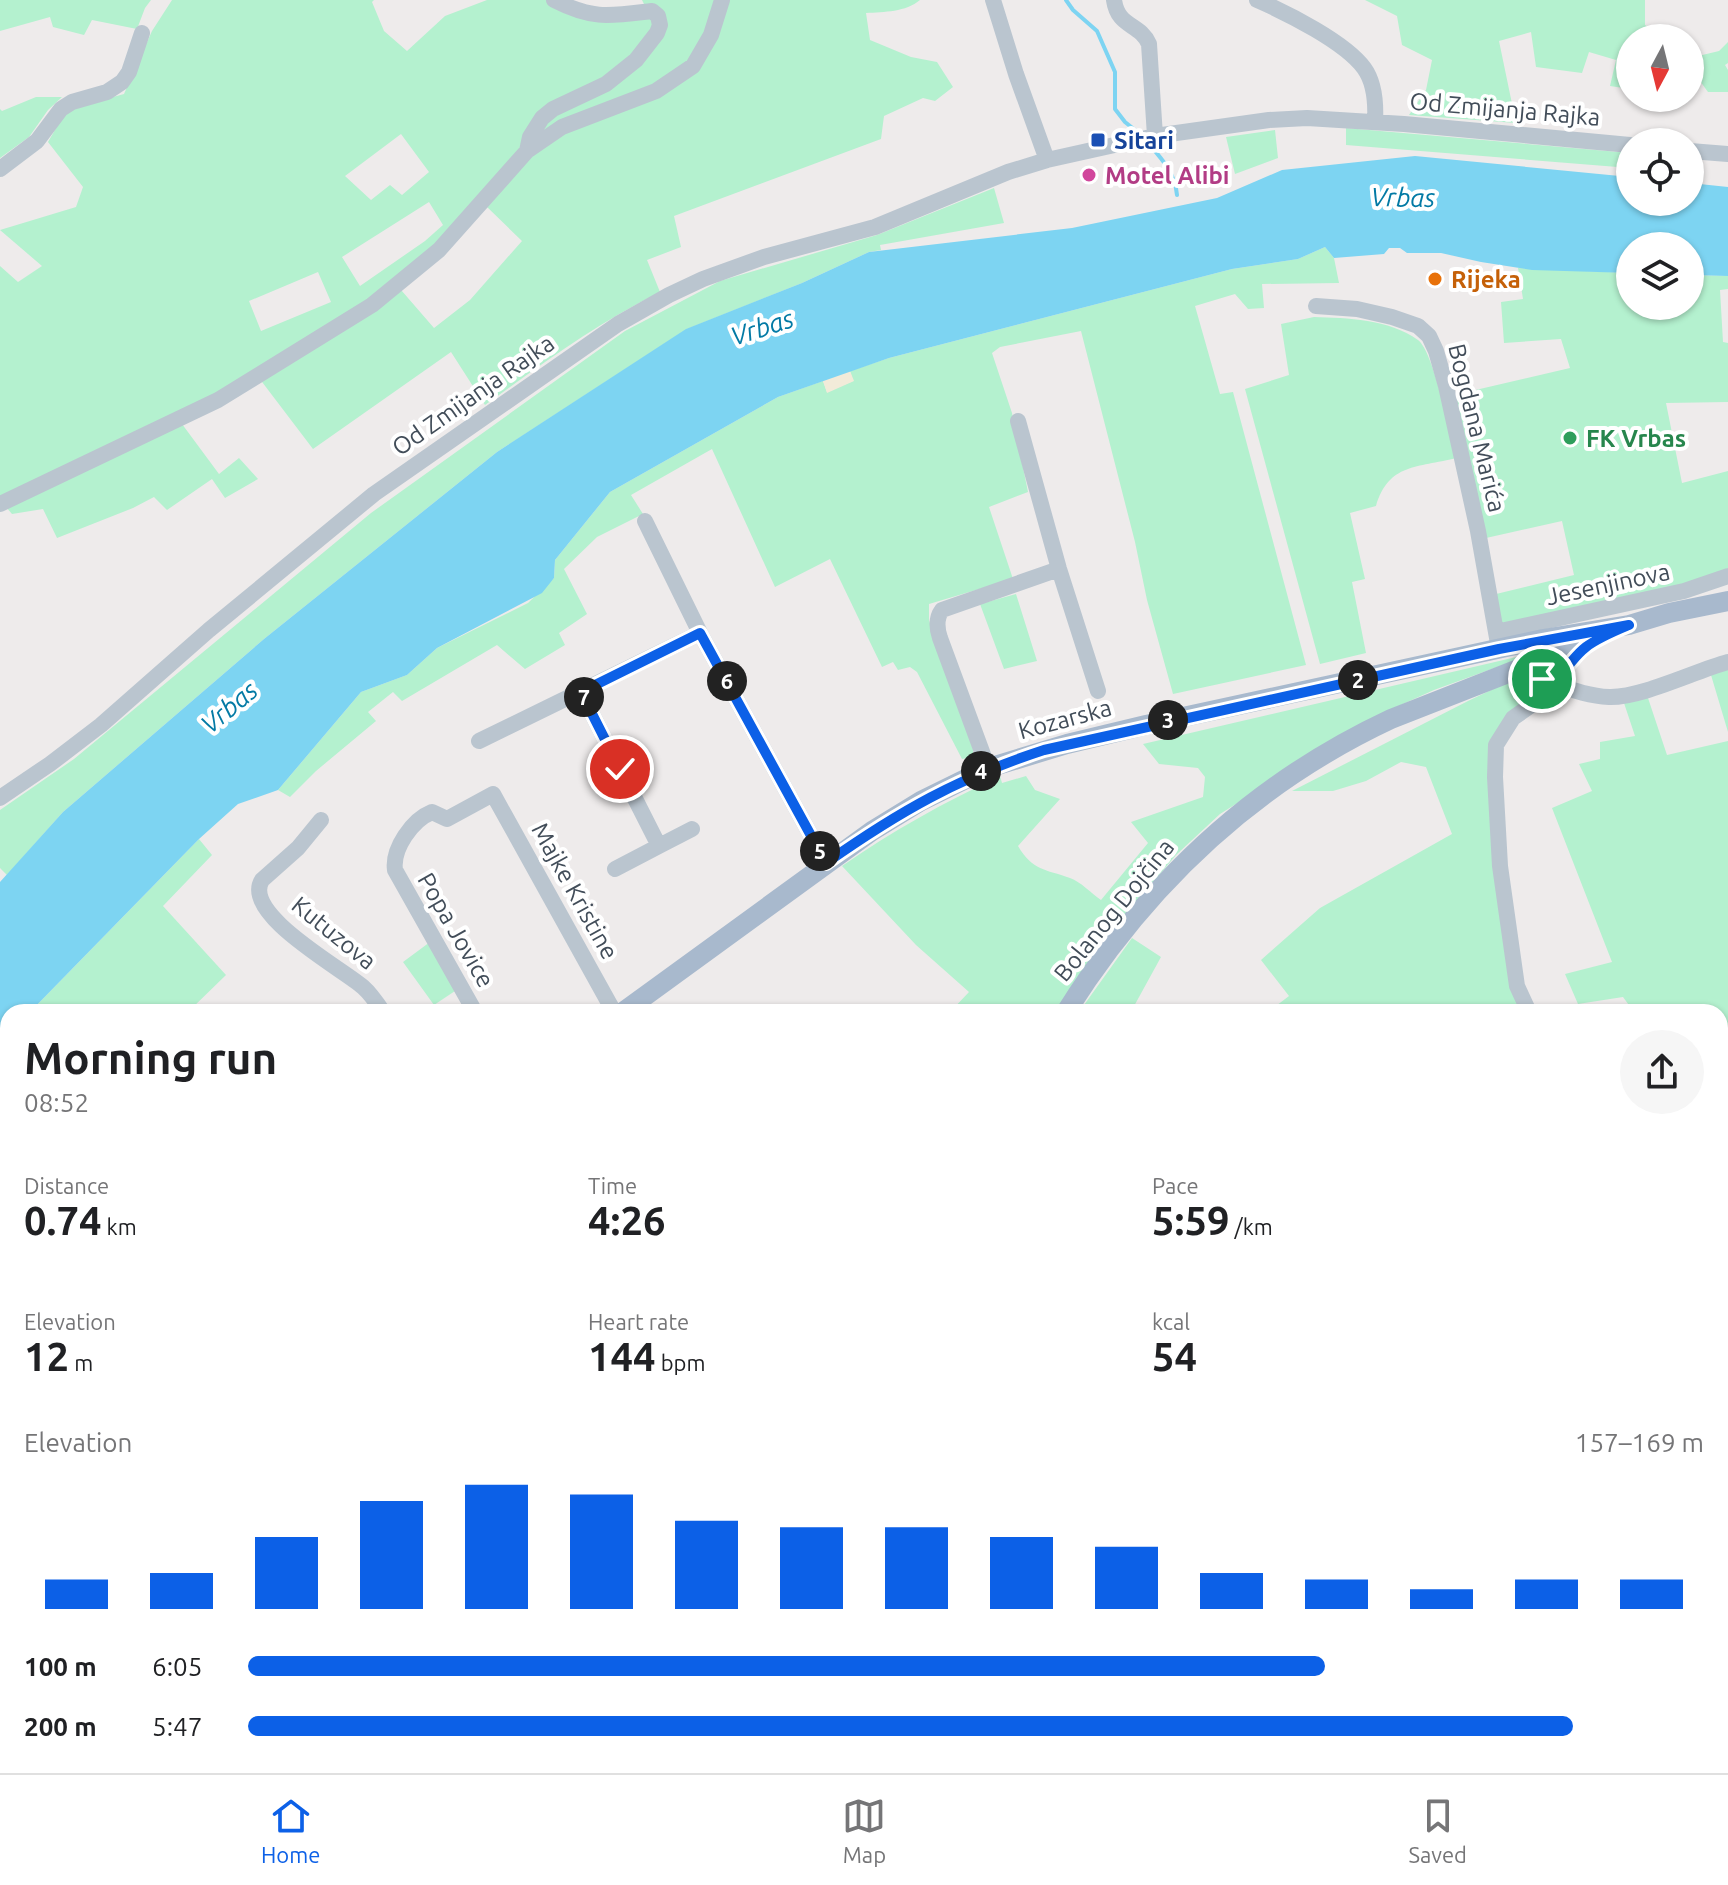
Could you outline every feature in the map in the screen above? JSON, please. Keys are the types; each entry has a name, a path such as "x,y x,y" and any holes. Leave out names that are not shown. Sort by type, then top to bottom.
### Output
{"main road":[{"name":"Kozarska","path":"634,1004 826,863 921,801 988,768 1080,740 1497,640 1629,625 1728,601"},
{"name":"Bolanog Dojčina","path":"1071,1004 1105,955 1149,900 1201,845 1275,786 1360,734 1629,625"}],"street":[{"path":"527,151 530,137 542,118 553,109 622,73 653,40 660,25 658,16 652,11 596,16 554,0"},
{"path":"0,504 218,400 372,305 439,250 527,151 562,127 656,91 693,66 711,35 722,0"},
{"path":"993,0 1047,160"},
{"path":"1114,0 1119,17 1145,36 1149,44 1155,136"},
{"name":"Od Zmijanja Rajka","path":"1257,0 1301,21 1364,67 1375,99 1375,122"},
{"path":"0,169 37,141 61,109 72,102 107,92 122,82 129,72 142,33"},
{"name":"Od Zmijanja Rajka","path":"0,798 101,725 209,630 374,494 618,324 703,279 764,257 875,227 1008,172 1155,136 1307,118 1616,144"},
{"path":"1704,152 1728,154"},
{"name":"Bogdana Marića","path":"1316,306 1357,309 1392,317 1418,326 1429,336 1446,386 1478,531 1497,640"},
{"path":"1018,421 1059,569 1098,691"},
{"path":"645,521 700,633 826,863"},
{"path":"988,768 940,638 937,628 939,614 942,610 1059,569"},
{"name":"Jesenjinova","path":"1497,640 1707,586 1728,576"},
{"path":"479,741 700,633"},
{"path":"1525,1004 1517,986 1500,866 1496,745 1513,718 1540,699 1574,657 1593,640"},
{"path":"1506,673 1606,697 1622,697 1728,662"},
{"path":"581,692 659,846"},
{"name":"Popa Jovice","path":"470,1004 394,864 397,850 423,816 432,812 447,819 493,794"},
{"name":"Majke Kristine","path":"493,794 610,1004"},
{"name":"Kutuzova","path":"321,820 298,848 262,880 258,885 259,897 265,908 291,934 367,990 377,1004"},
{"path":"615,869 692,829"}],"green space":[{"path":"0,0 151,0 137,29 92,20 84,35 53,27 50,17 0,31"},
{"path":"172,0 374,0 372,2 384,31 407,51 445,16 487,0 546,0 564,11 646,8 642,0 920,0 902,9 866,13 870,40 911,57 937,62 953,87 935,101 923,98 884,116 881,139 674,216 681,247 647,260 660,292 592,331 485,405 451,352 313,449 256,374 0,497 0,266 18,282 42,266 0,230 76,207 83,187 48,142 63,116 73,108 124,94 152,31","holes":["401,134 429,172 402,195 390,185 371,200 345,176","429,202 443,225 360,286 342,257","487,207 522,241 470,300 434,328 395,283 438,243","318,272 331,302 261,331 249,301"]},
{"path":"1365,0 1645,0 1645,24 1616,24 1616,60 1589,52 1582,73 1536,67 1531,32 1499,41 1516,123 1409,115 1426,90 1432,60 1402,45 1397,16"},
{"path":"1728,42 1728,63 1725,65 1728,70 1728,92 1708,92 1704,86 1704,55 1719,51"},
{"path":"1616,60 1616,87 1610,86"},
{"path":"36,97 62,97 48,110 29,137 0,158 0,109 2,111"},
{"path":"1346,128 1616,152 1616,167 1346,145"},
{"path":"1275,130 1278,158 1235,174 1226,137"},
{"path":"994,188 1004,223 880,245 881,250 869,252 802,283 687,329 497,452 264,639 63,812 7,875 0,868 0,810 74,759 371,513 625,331 720,281 877,235"},
{"path":"1325,247 1334,258 1339,283 1262,284 1264,308 1248,309 1235,294 1195,306 1220,394 1233,392 1306,665 1173,694 1081,331 1000,347 992,353 1012,413 1028,492 989,507 1013,579 929,604 929,620 973,749 973,757 962,759 917,672 910,667 898,670 893,662 882,667 830,559 775,587 712,449 631,495 643,514 597,537 564,569 587,614 559,633 565,645 525,669 497,645 402,701 393,692 368,712 376,721 290,797 278,790 361,692 407,675 437,648 528,603 554,578 555,560 610,492 778,397 823,381 827,392 853,381 850,371 889,358 1232,269 1298,259"},
{"path":"1518,268 1616,272 1616,320 1704,320 1704,275 1728,276 1728,289 1720,290 1723,342 1728,343 1728,402 1666,403 1682,483 1728,471 1728,568 1684,587 1500,624 1492,595 1574,575 1562,521 1486,538 1454,395 1570,368 1561,339 1504,343 1501,302 1523,299"},
{"path":"1314,317 1381,324 1418,340 1430,360 1456,458 1406,470 1388,482 1376,506 1350,513 1365,579 1352,582 1366,653 1320,664 1245,389 1289,375 1281,324"},
{"path":"182,424 219,474 239,458 258,479 225,498 212,479 167,510 154,497 57,538 43,509 12,514 6,507"},
{"path":"1016,594 1037,661 1004,669 980,604"},
{"path":"1538,652 1434,690 1374,717 1220,814 1176,855 1124,917 1064,1004 958,1004 969,992 916,945 842,866 900,829 979,786 1000,776 1002,783 1026,776 1035,790 1060,799 1018,846 1034,865 1074,880 1101,900 1148,843 1131,822 1203,797 1205,777 1198,768 1159,764 1143,744"},
{"path":"1728,669 1728,732 1711,675"},
{"path":"1520,680 1544,684 1491,748 1523,1004 1278,1004 1289,996 1261,960 1320,908 1452,834 1426,767 1401,762 1366,781 1333,791 1292,791 1506,683"},
{"path":"1647,695 1667,755 1728,741 1728,1004 1628,1004 1623,997 1578,1004 1565,974 1612,962 1552,808 1592,791 1579,764 1600,759 1600,742 1635,736 1624,703"},
{"path":"199,839 212,855 163,906 226,975 196,1004 38,1004"},
{"path":"1132,938 1161,957 1135,1004 1085,1004"},
{"path":"430,942 458,989 433,1004 403,962"}],"sand":[{"path":"850,371 854,381 827,393 823,381"}],"water":[{"name":"Vrbas","path":"1415,156 1616,176 1616,216 1704,216 1704,184 1728,187 1728,276 1704,275 1704,232 1616,232 1616,273 1532,270 1441,253 1407,253 1400,248 1389,248 1384,254 1334,258 1325,247 1298,259 1232,269 889,358 778,397 610,492 555,560 554,578 542,593 437,648 407,675 361,692 278,790 238,804 199,839 38,1004 0,1004 0,882 63,812 264,639 497,452 686,329 802,283 869,252 1072,228 1217,198 1282,170"}],"waterway":[{"path":"1066,0 1097,31 1115,72 1115,109 1140,134"},
{"path":"1149,144 1171,173 1177,195"}],"place":[{"name":"Sitari","path":"1098,140"},
{"name":"Motel Alibi","path":"1089,175"},
{"name":"Rijeka","path":"1435,279"},
{"name":"FK Vrbas","path":"1570,438"}],"route":[{"path":"620,769 581,692 700,633 826,863 921,801 988,768 1044,750 1543,639 1629,625 1593,640 1574,657 1555,684 1542,679"}]}
